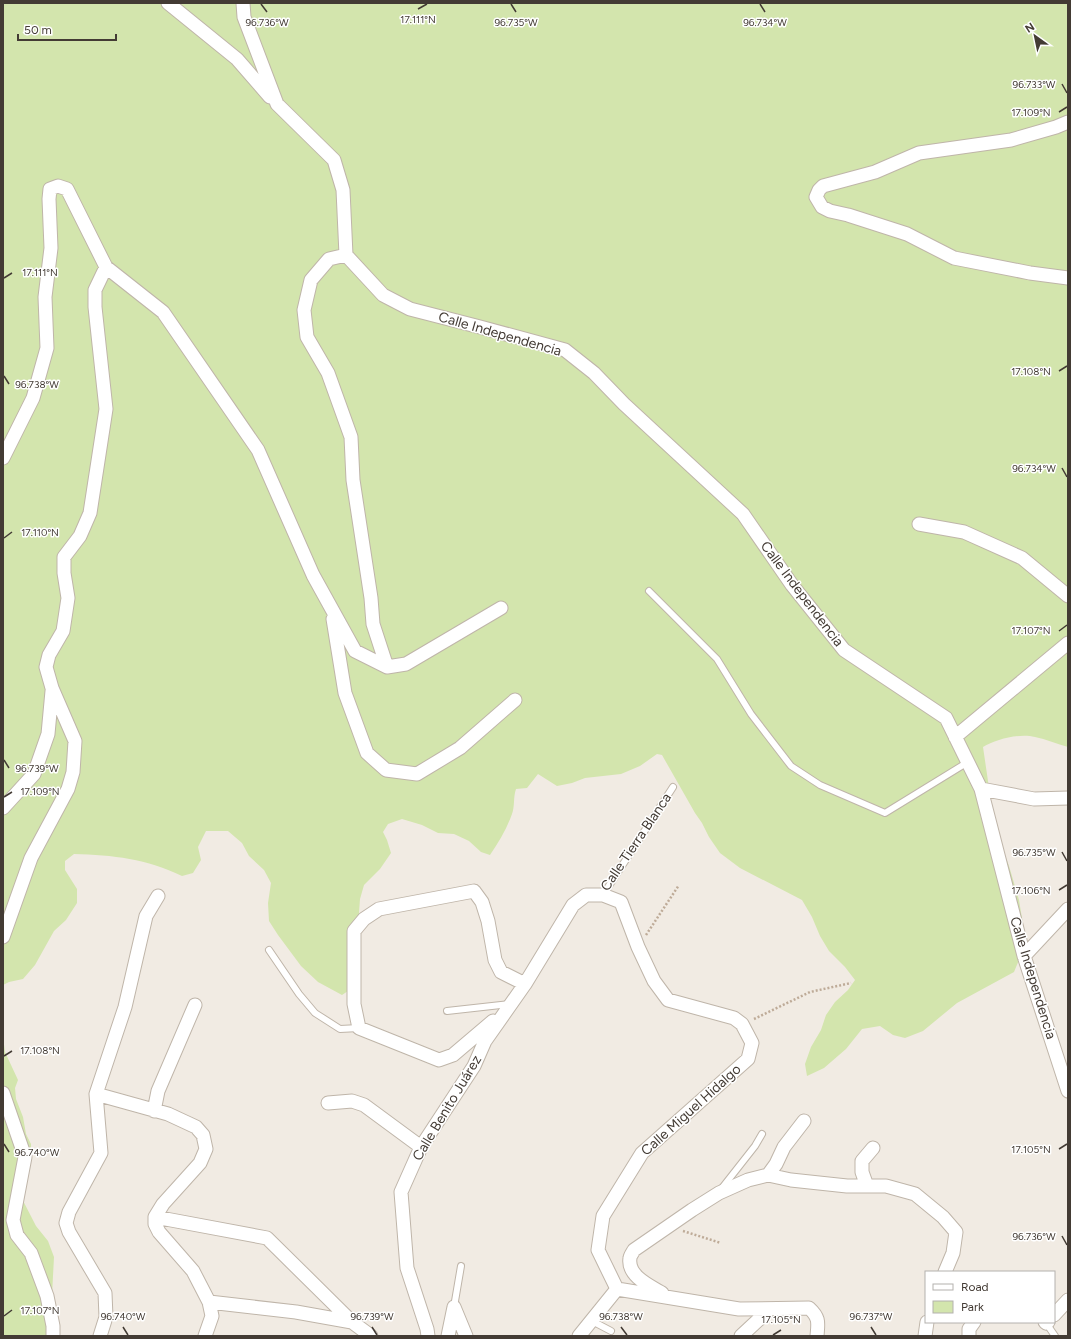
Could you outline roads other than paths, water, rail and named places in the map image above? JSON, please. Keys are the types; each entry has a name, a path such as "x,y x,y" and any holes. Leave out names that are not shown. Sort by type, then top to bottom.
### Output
{"street":[{"path":"168,3 237,59 277,104 334,160 343,190 346,255 329,259 311,280 304,310 307,337 328,373 351,437 353,480 371,598 373,624 387,667"},
{"path":"244,3 244,17 277,104"},
{"path":"1068,122 1011,140 920,153 875,172 823,186 819,190 816,197 822,207 830,212 848,215 907,234 954,258 1030,273 1068,278"},
{"path":"3,458 33,398 47,348 45,297 51,248 49,198 50,189 58,186 67,189 106,267 163,312 258,450 313,575 355,651 387,667 406,664 501,608"},
{"name":"Calle Independencia","path":"346,255 383,295 410,310 565,350 594,373 624,404 743,514 792,586 844,650 946,718 982,789 1024,956 1068,1091"},
{"path":"3,937 8,914 31,858 68,790 73,772 74,741 52,688 46,667 49,655 63,631 68,598 64,573 64,557 80,536 90,513 106,409 95,307 95,290 106,267"},
{"path":"919,524 964,532 1022,558 1068,596"},
{"path":"332,609 346,693 367,753 386,770 417,774 460,748 515,700"},
{"path":"955,737 1068,643"},
{"path":"3,808 34,774 48,734 52,688"},
{"path":"982,789 1034,799 1068,798"},
{"path":"510,1006 453,1055 439,1060 359,1028 354,1004 354,931 364,919 379,909 474,891 482,902 488,921 495,960 501,972 525,984"},
{"name":"Calle Tierra Blanca","path":"510,1006 573,905 586,895 603,895"},
{"name":"Calle Miguel Hidalgo","path":"603,895 621,902 638,947 654,982 668,1000 734,1018 742,1024 752,1043 748,1059 642,1154 603,1216 598,1250 617,1289"},
{"path":"100,1336 106,1317 105,1293 68,1232 66,1223 69,1212 101,1153 96,1094 125,1007 146,916 158,896"},
{"path":"1024,956 1068,908"},
{"path":"154,1111 158,1091 195,1005"},
{"name":"Calle Benito Juárez","path":"428,1336 407,1268 401,1192 421,1147 474,1066 485,1041 510,1006"},
{"path":"3,1093 25,1157 13,1220 17,1235 31,1253 48,1296 53,1326 53,1336"},
{"path":"96,1094 168,1114 196,1127 203,1135 206,1149 200,1163 163,1204 155,1217 155,1224 159,1232 193,1271 209,1302 212,1316 205,1336"},
{"path":"328,1103 352,1101 364,1105 421,1147"},
{"path":"768,1175 776,1164 784,1147 804,1121"},
{"path":"867,1186 862,1172 862,1161 873,1148"},
{"path":"670,1298 639,1279 631,1268 630,1258 634,1250 667,1226 719,1193 748,1180 768,1175 791,1180 847,1186 886,1186 915,1194 943,1217 956,1232 953,1253 945,1271"},
{"path":"155,1217 267,1238 352,1322 371,1336"},
{"path":"579,1336 617,1289 739,1309 809,1308 815,1314 818,1322 817,1336"},
{"path":"1055,1314 1068,1300"},
{"path":"209,1302 296,1312 352,1322"},
{"path":"448,1336 454,1307"},
{"path":"454,1307 466,1336"},
{"path":"741,1336 770,1309"},
{"path":"925,1336 927,1323"},
{"path":"969,1336 969,1329 973,1323"}],"lane":[{"path":"649,591 717,660 751,714 790,766 820,785 885,813 968,762"},
{"name":"Calle Tierra Blanca","path":"603,895 673,787"},
{"path":"269,950 299,994 315,1014 340,1029 359,1028"},
{"path":"447,1011 510,1006"},
{"path":"719,1193 755,1146 762,1134"},
{"path":"454,1307 462,1266"},
{"path":"592,1321 611,1331"},
{"path":"1049,1323 1055,1336"}]}
